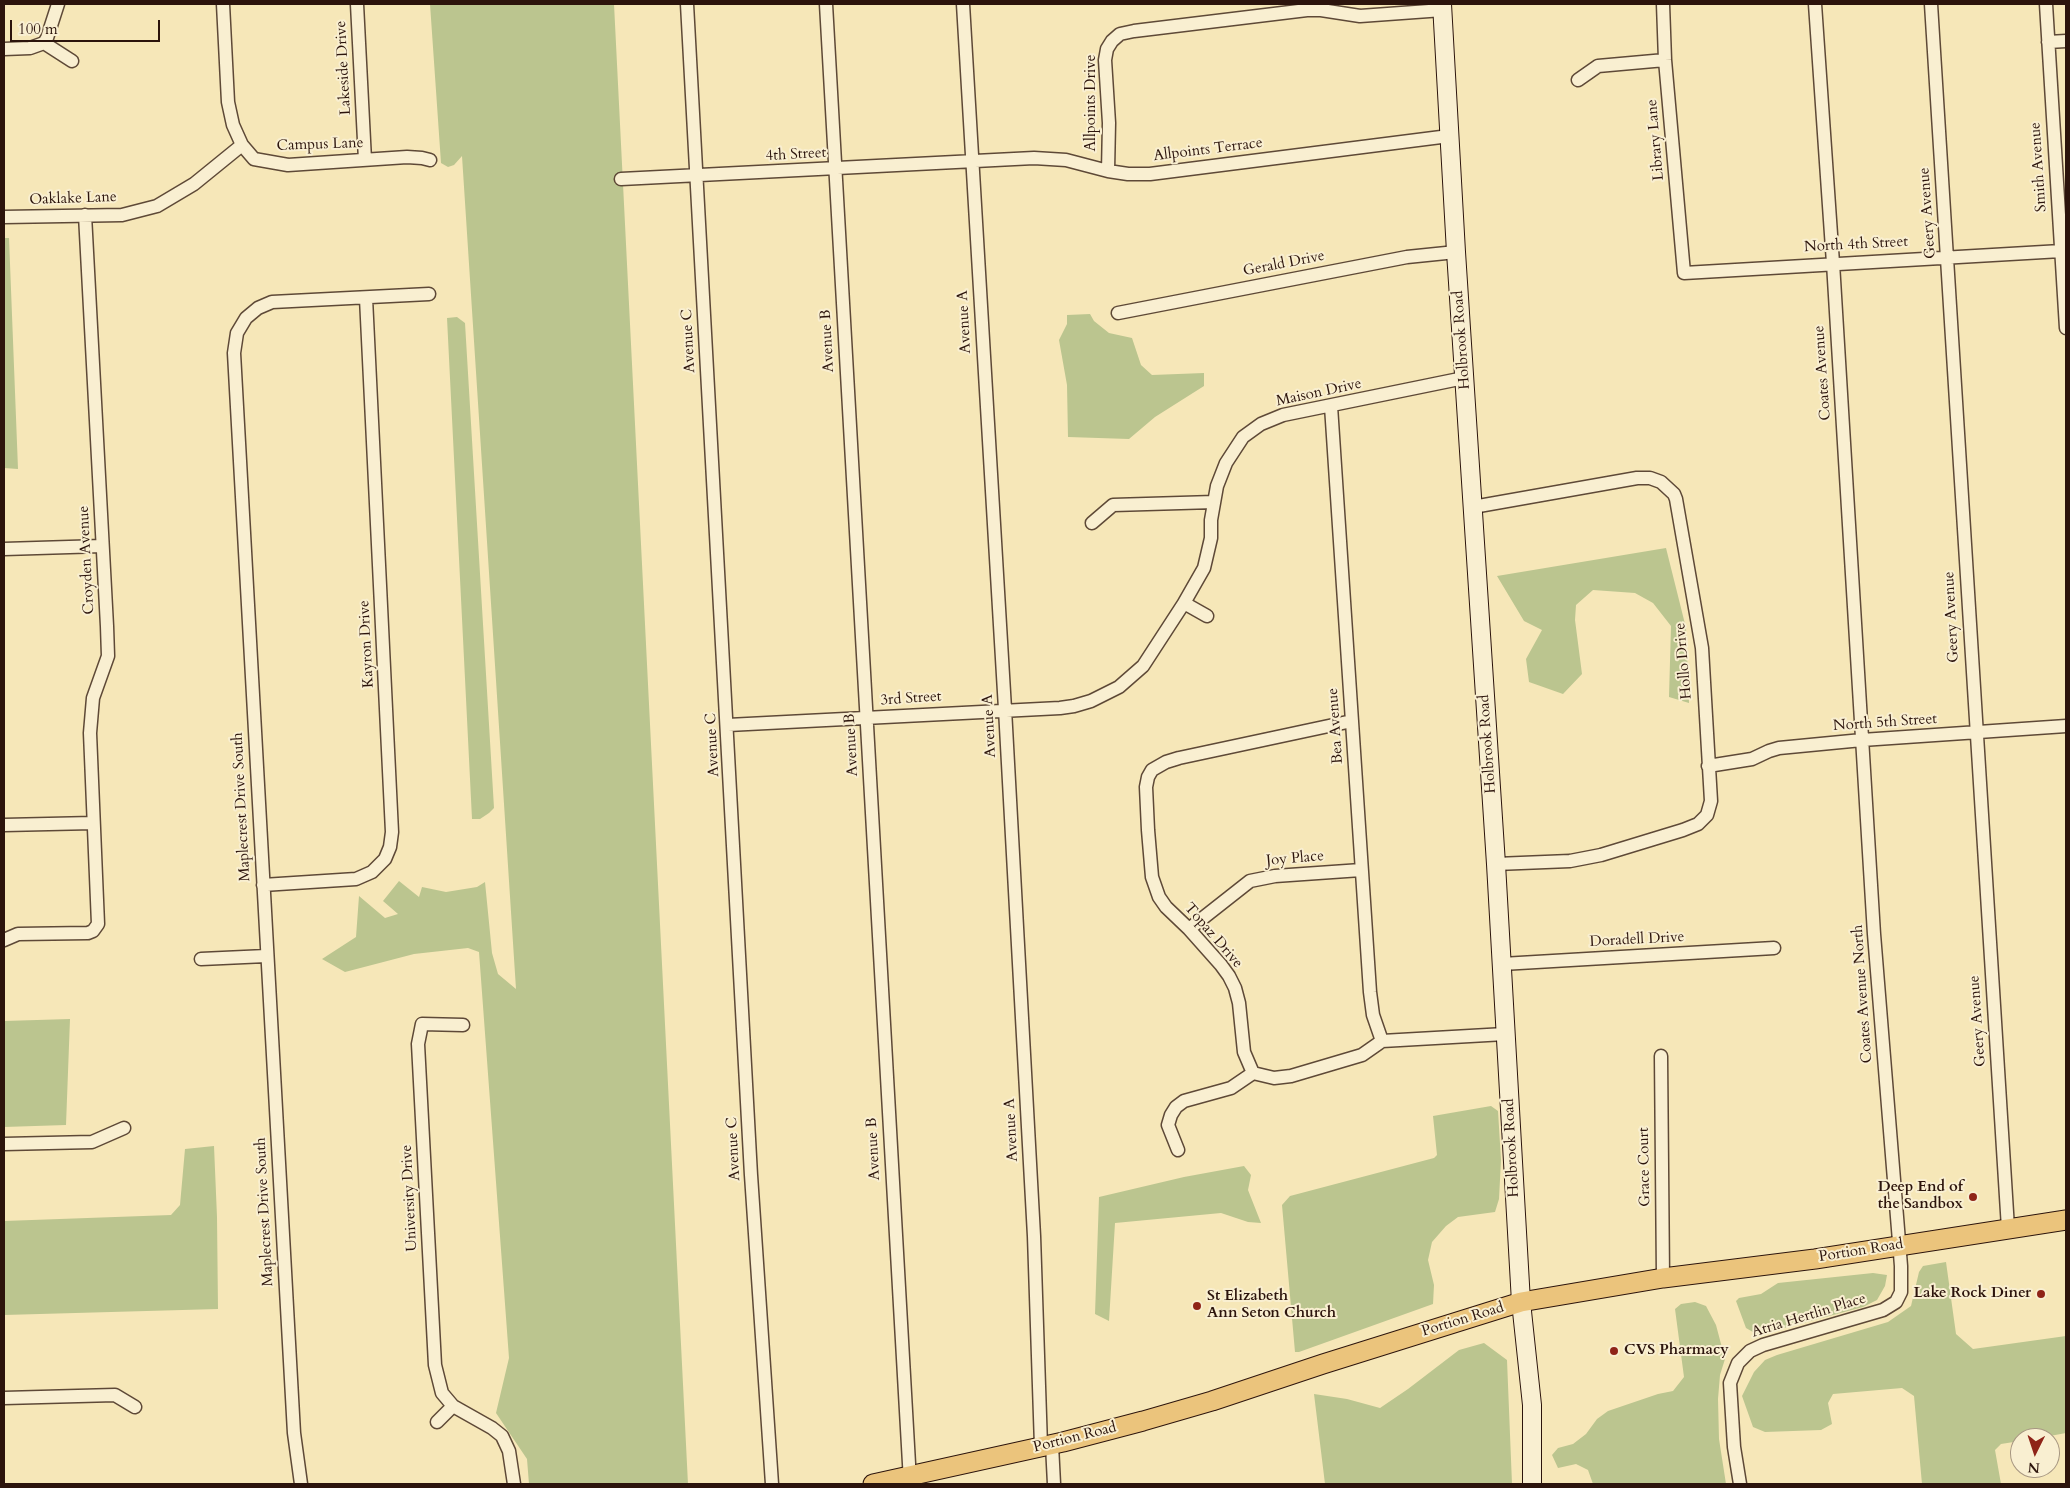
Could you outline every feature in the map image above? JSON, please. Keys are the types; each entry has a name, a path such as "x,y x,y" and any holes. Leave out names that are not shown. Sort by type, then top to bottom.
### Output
{"main road":[{"name":"Portion Road","path":"873,1484 910,1480 1046,1446 1212,1401 1521,1302 1663,1278 1815,1258 2066,1220"}],"street":[{"path":"4,49 30,48 44,43 48,38 58,4"},
{"name":"Campus Lane","path":"223,4 228,102 233,125 242,145 254,159 288,165 407,157 430,160"},
{"name":"Lakeside Drive","path":"357,4 365,160"},
{"name":"Avenue C","path":"688,4 751,1175 772,1484"},
{"name":"Avenue B","path":"826,4 910,1480"},
{"name":"Avenue A","path":"963,4 1046,1446 1054,1484"},
{"name":"Library Lane","path":"1663,4 1665,60 1684,273"},
{"name":"Coates Avenue","path":"1815,4 1862,740"},
{"name":"Geery Avenue","path":"1930,4 1948,256 1975,732 2008,1228"},
{"name":"Smith Avenue","path":"2046,4 2066,328"},
{"name":"Holbrook Road","path":"1442,7 1496,864 1521,1302 1532,1405 1532,1484"},
{"name":"Allpoints Drive","path":"1108,171 1109,123 1105,60 1107,49 1120,34 1300,10 1320,10 1360,16 1442,7"},
{"path":"2048,42 2066,41"},
{"path":"44,43 72,61"},
{"path":"1578,80 1598,66 1665,60"},
{"name":"Allpoints Terrace","path":"972,161 1034,158 1066,160 1080,162 1108,171 1140,174 1171,172 1449,136"},
{"name":"Oaklake Lane","path":"4,217 122,215 157,206 194,184 242,145"},
{"name":"4th Street","path":"621,179 972,161"},
{"name":"Croyden Avenue","path":"4,940 18,934 92,931 98,924 90,733 93,698 108,656 85,215"},
{"name":"Gerald Drive","path":"1118,313 1407,257 1456,252"},
{"name":"North 4th Street","path":"1684,273 1948,256 2063,259"},
{"name":"Maplecrest Drive South","path":"301,1484 294,1433 234,353 237,333 246,318 258,308 272,302 429,294"},
{"name":"Kayron Drive","path":"263,885 356,879 372,872 384,858 390,847 392,832 366,298"},
{"name":"Maison Drive","path":"1005,709 1074,706 1091,701 1119,687 1148,660 1204,568 1211,538 1217,486 1226,463 1236,446 1251,430 1282,415 1464,378"},
{"name":"Bea Avenue","path":"1331,406 1370,992 1373,1015 1382,1041"},
{"name":"Hollo Drive","path":"1473,507 1637,478 1657,480 1671,489 1676,499 1702,648 1711,801 1707,815 1698,824 1683,830 1587,858 1496,864"},
{"path":"1092,523 1112,505 1214,502"},
{"path":"4,549 102,546"},
{"path":"1184,603 1207,616"},
{"name":"3rd Street","path":"728,725 1005,709"},
{"name":"Topaz Drive","path":"1253,1073 1244,1052 1239,1003 1235,988 1221,965 1166,908 1154,887 1146,787 1148,777 1152,770 1166,762 1179,758 1352,721"},
{"name":"North 5th Street","path":"1708,766 1752,758 1769,750 1779,748 1862,740 2066,726"},
{"name":"Coates Avenue North","path":"1862,740 1874,934 1900,1245"},
{"path":"4,825 93,822"},
{"name":"Joy Place","path":"1189,930 1250,881 1275,876 1361,870"},
{"name":"Doradell Drive","path":"1502,964 1774,948"},
{"path":"201,958 266,956"},
{"name":"University Drive","path":"463,1025 422,1024 418,1044 435,1365 442,1392 453,1406 492,1428 502,1436 509,1450 514,1484"},
{"path":"1178,1150 1168,1125 1170,1115 1176,1107 1184,1101 1230,1088 1253,1073 1274,1078 1291,1076 1362,1055 1382,1041 1505,1034"},
{"name":"Grace Court","path":"1660,1056 1663,1278"},
{"path":"4,1144 92,1142 124,1128"},
{"name":"Atria Hertlin Place","path":"1740,1484 1734,1447 1730,1383 1738,1363 1750,1351 1763,1345 1883,1310 1896,1302 1902,1292 1900,1245"},
{"path":"4,1398 114,1395 135,1407"},
{"path":"437,1422 453,1406"}],"green space":[{"path":"430,4 614,4 688,1484 529,1484 527,1459 496,1413 509,1358 479,952 468,948 414,954 345,972 322,959 356,937 359,896 385,918 398,914 383,901 399,881 419,897 422,887 446,892 477,887 485,882 492,953 498,974 516,989 462,156 454,165 448,167 441,163"},
{"path":"4,238 9,238 18,469 4,468"},
{"path":"1090,314 1094,321 1109,333 1132,338 1141,365 1152,375 1204,373 1204,386 1155,417 1129,439 1068,437 1067,385 1059,340 1067,324 1067,315"},
{"path":"457,317 465,323 494,808 480,819 472,819 447,318"},
{"path":"1666,548 1686,628 1689,703 1669,697 1671,626 1653,603 1635,593 1593,590 1576,605 1575,620 1582,674 1563,694 1529,682 1526,659 1542,630 1524,621 1497,576"},
{"path":"70,1019 66,1125 4,1127 4,1021"},
{"path":"1491,1106 1498,1111 1501,1160 1499,1199 1495,1212 1458,1217 1446,1226 1432,1242 1428,1260 1434,1285 1433,1304 1295,1352 1282,1205 1290,1196 1434,1158 1437,1155 1433,1116"},
{"path":"214,1146 218,1309 4,1315 4,1221 171,1215 180,1205 185,1149"},
{"path":"1244,1166 1251,1175 1248,1190 1261,1223 1248,1222 1221,1213 1115,1223 1109,1321 1095,1314 1099,1197 1184,1177"},
{"path":"1946,1262 1956,1334 1973,1349 2066,1336 2066,1433 2060,1434 2060,1428 2010,1428 2010,1443 2001,1444 1995,1450 2001,1484 1922,1484 1914,1396 1902,1388 1833,1394 1828,1403 1832,1424 1821,1430 1765,1432 1753,1427 1742,1396 1754,1372 1765,1360 1888,1322 1911,1306 1919,1272 1923,1266"},
{"path":"1873,1273 1887,1275 1885,1286 1877,1300 1863,1307 1758,1335 1746,1328 1736,1301 1739,1298 1761,1294 1778,1283"},
{"path":"1695,1302 1706,1306 1716,1325 1725,1359 1720,1375 1718,1399 1719,1439 1726,1484 1593,1484 1588,1470 1576,1464 1558,1468 1552,1455 1558,1448 1573,1444 1586,1434 1597,1419 1608,1411 1658,1394 1673,1391 1684,1377 1675,1309 1681,1304"},
{"path":"1484,1343 1507,1360 1512,1484 1325,1484 1314,1394 1347,1399 1380,1408 1459,1350"}],"place":[{"name":"Deep End of the Sandbox","path":"1973,1197"},
{"name":"Lake Rock Diner","path":"2041,1294"},
{"name":"St Elizabeth Ann Seton Church","path":"1197,1306"},
{"name":"CVS Pharmacy","path":"1614,1351"}]}
